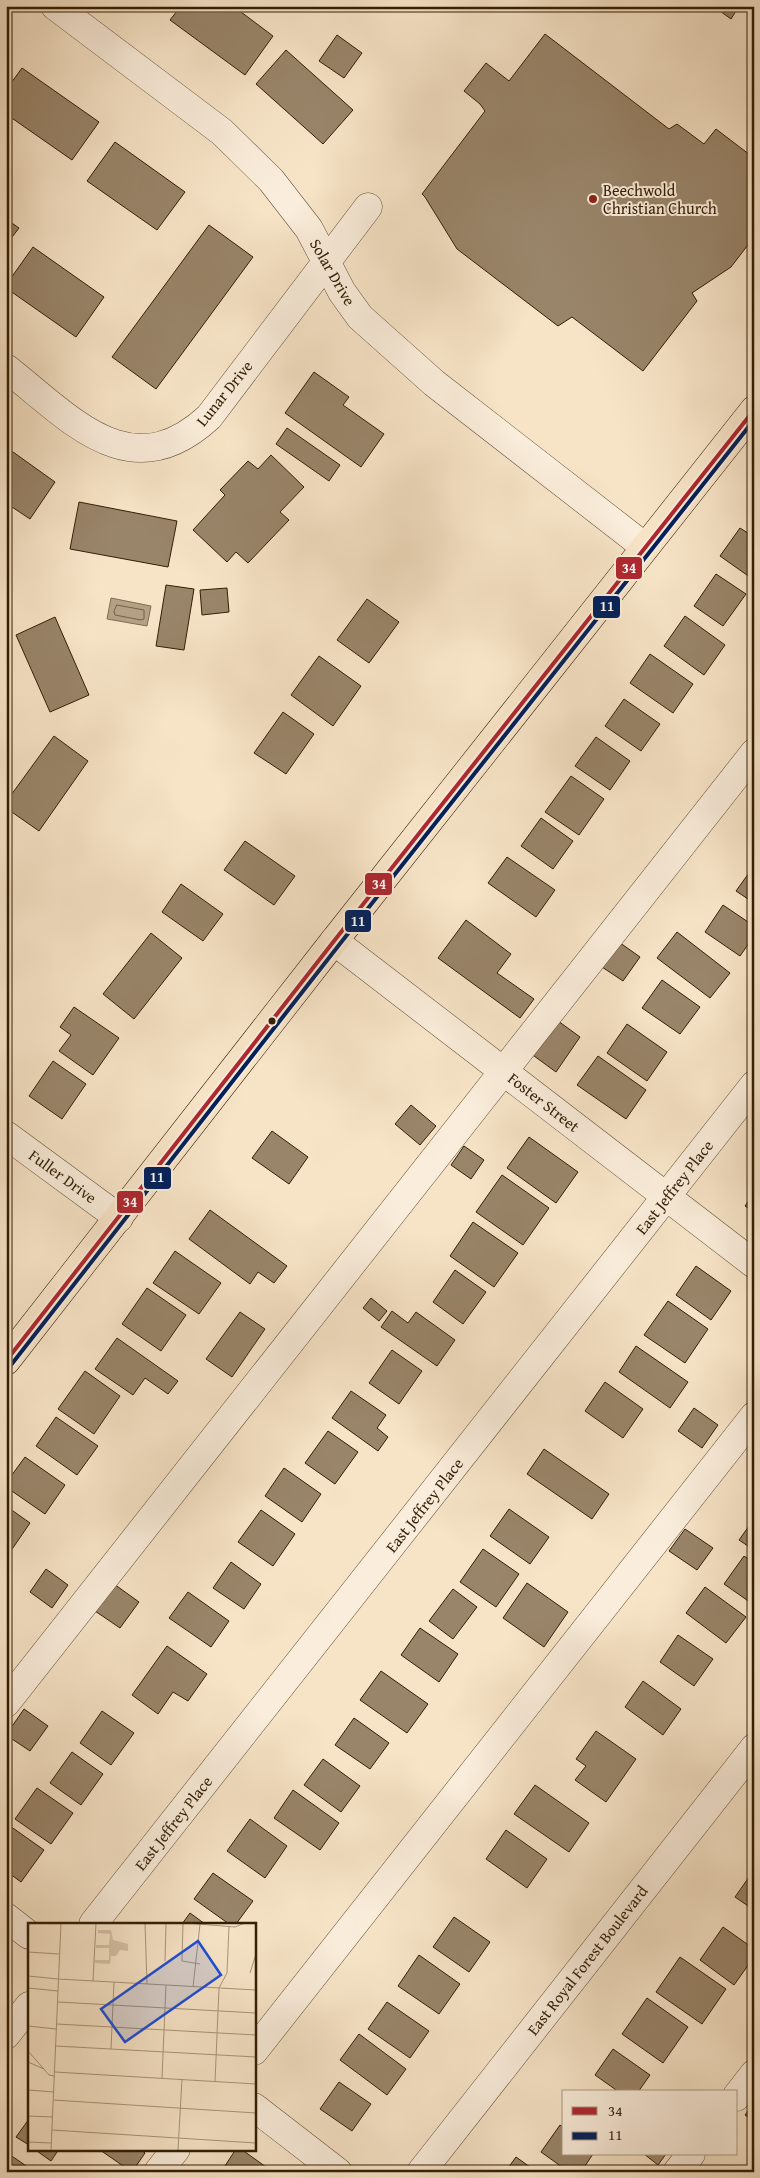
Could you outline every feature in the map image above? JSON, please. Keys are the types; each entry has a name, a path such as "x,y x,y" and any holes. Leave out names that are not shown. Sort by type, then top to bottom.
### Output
{"main road":[{"path":"6,1361 334,941 754,410"}],"street":[{"name":"Solar Drive","path":"55,6 222,132 271,180 309,229 342,292 360,317 434,383 645,546"},
{"name":"Lunar Drive","path":"6,368 86,431 106,442 129,448 153,448 173,443 192,432 208,417 368,207"},
{"path":"6,1703 754,753"},
{"name":"Foster Street","path":"334,941 754,1264"},
{"name":"East Jeffrey Place","path":"94,1923 754,1085"},
{"name":"Fuller Drive","path":"6,1135 119,1218"},
{"path":"255,2050 754,1416"},
{"name":"East Royal Forest Boulevard","path":"420,2172 754,1748"},
{"path":"6,1918 28,1934"},
{"path":"6,2035 28,2007"},
{"path":"738,2094 754,2074"},
{"path":"255,2108 338,2172"},
{"path":"158,2172 175,2150"},
{"path":"677,2172 689,2156"}],"water":[{"path":"111,598 151,606 147,626 107,619"}],"building":[{"path":"181,6 233,6 273,36 245,75 170,20"},
{"path":"713,6 739,6 731,19"},
{"name":"Beechwold Christian Church","path":"545,34 669,129 677,124 704,144 716,129 754,158 754,237 731,267 692,293 697,301 643,371 572,317 558,326 457,249 422,194 485,111 480,104 464,91 486,63 509,81"},
{"path":"337,35 362,53 344,78 319,61"},
{"path":"286,50 353,110 323,144 256,84"},
{"path":"22,68 99,122 72,160 6,114 6,90"},
{"path":"115,142 185,192 157,230 87,181"},
{"path":"6,219 19,228 6,245"},
{"path":"209,225 253,257 156,389 112,357"},
{"path":"33,247 104,297 76,337 6,288 6,285"},
{"path":"314,372 349,397 343,405 384,434 361,467 285,413"},
{"path":"287,428 340,465 329,481 276,444"},
{"path":"6,447 55,482 30,519 6,503"},
{"path":"271,455 304,487 280,512 289,520 248,563 236,552 227,562 193,530 225,495 220,490 248,461 258,469"},
{"path":"79,502 177,521 168,567 70,549"},
{"path":"740,528 754,537 754,580 720,556"},
{"path":"716,574 746,594 723,626 694,606"},
{"path":"166,585 194,589 184,650 156,646"},
{"path":"227,588 229,612 202,615 200,590"},
{"path":"367,599 399,622 369,663 337,640"},
{"path":"685,616 725,645 704,675 664,646"},
{"path":"55,617 89,695 50,712 16,635"},
{"path":"650,654 693,684 673,713 630,683"},
{"path":"319,656 361,686 333,726 291,695"},
{"path":"624,699 660,724 641,751 605,726"},
{"path":"283,712 314,734 286,774 254,753"},
{"path":"54,736 88,761 39,831 6,808 6,802"},
{"path":"596,737 630,761 610,790 575,766"},
{"path":"571,776 604,799 579,835 545,812"},
{"path":"541,818 573,841 553,869 521,846"},
{"path":"245,841 295,876 274,905 224,870"},
{"path":"507,857 555,890 536,917 488,883"},
{"path":"754,866 754,903 736,891"},
{"path":"181,884 223,914 203,941 162,912"},
{"path":"723,905 754,926 754,936 740,956 705,932"},
{"path":"466,920 511,954 497,973 534,999 520,1018 438,958"},
{"path":"677,932 730,973 710,998 657,958"},
{"path":"151,933 182,958 134,1019 103,994"},
{"path":"616,940 640,957 623,981 599,965"},
{"path":"662,980 700,1007 680,1034 642,1008"},
{"path":"74,1007 119,1038 93,1075 59,1051 71,1035 60,1027"},
{"path":"554,1018 580,1037 556,1072 530,1053"},
{"path":"627,1024 667,1052 647,1081 607,1053"},
{"path":"598,1056 646,1090 626,1119 577,1085"},
{"path":"53,1061 86,1084 62,1119 29,1096"},
{"path":"411,1105 436,1126 420,1145 395,1124"},
{"path":"272,1131 308,1157 289,1184 252,1158"},
{"path":"529,1137 578,1172 556,1203 507,1168"},
{"path":"464,1146 484,1160 471,1179 451,1165"},
{"path":"502,1175 549,1208 523,1245 476,1212"},
{"path":"754,1193 754,1212 745,1206"},
{"path":"210,1210 287,1266 274,1283 258,1272 250,1284 189,1239"},
{"path":"473,1222 518,1253 494,1287 450,1256"},
{"path":"175,1251 221,1283 199,1314 153,1283"},
{"path":"696,1266 731,1291 711,1320 676,1295"},
{"path":"455,1270 486,1292 463,1324 433,1302"},
{"path":"147,1288 186,1315 161,1351 122,1324"},
{"path":"371,1298 387,1311 379,1321 363,1308"},
{"path":"668,1301 708,1329 685,1363 644,1335"},
{"path":"392,1311 408,1323 416,1312 455,1340 437,1366 381,1327"},
{"path":"240,1312 265,1329 232,1377 206,1359"},
{"path":"117,1338 178,1381 168,1394 145,1378 133,1395 95,1369"},
{"path":"636,1346 688,1382 670,1408 619,1372"},
{"path":"392,1350 422,1371 399,1404 369,1383"},
{"path":"85,1371 120,1396 94,1434 58,1409"},
{"path":"605,1382 643,1409 623,1438 585,1411"},
{"path":"351,1391 386,1415 377,1428 388,1437 378,1451 332,1418"},
{"path":"694,1408 718,1425 702,1448 678,1431"},
{"path":"56,1417 98,1446 77,1475 36,1446"},
{"path":"328,1431 358,1452 335,1484 305,1463"},
{"path":"544,1449 609,1494 592,1519 527,1474"},
{"path":"25,1457 65,1485 45,1514 6,1487 6,1483"},
{"path":"284,1468 321,1494 302,1522 265,1496"},
{"path":"6,1506 30,1523 6,1558"},
{"path":"509,1509 549,1537 530,1564 490,1536"},
{"path":"261,1510 295,1534 273,1566 238,1542"},
{"path":"754,1519 754,1550 739,1540"},
{"path":"685,1529 713,1548 697,1570 669,1551"},
{"path":"483,1549 519,1574 496,1607 460,1582"},
{"path":"744,1556 754,1563 754,1605 724,1584"},
{"path":"231,1562 261,1584 244,1609 213,1588"},
{"path":"46,1569 68,1585 52,1608 30,1592"},
{"path":"527,1583 568,1612 544,1647 503,1618"},
{"path":"114,1584 139,1602 120,1628 95,1611"},
{"path":"705,1587 746,1617 726,1643 686,1613"},
{"path":"453,1589 477,1607 453,1639 429,1621"},
{"path":"188,1592 229,1621 211,1647 169,1618"},
{"path":"420,1628 458,1654 439,1682 401,1655"},
{"path":"678,1635 713,1659 694,1686 660,1662"},
{"path":"167,1646 207,1674 188,1701 173,1692 158,1714 132,1695"},
{"path":"381,1671 428,1704 407,1733 360,1700"},
{"path":"643,1681 681,1709 663,1735 625,1707"},
{"path":"24,1709 48,1726 30,1751 6,1735"},
{"path":"102,1711 134,1733 111,1765 80,1743"},
{"path":"354,1718 389,1743 370,1769 335,1745"},
{"path":"596,1731 636,1759 606,1802 575,1780 586,1766 576,1759"},
{"path":"72,1752 103,1774 81,1805 50,1783"},
{"path":"323,1759 360,1786 341,1812 304,1785"},
{"path":"535,1785 589,1823 569,1852 514,1814"},
{"path":"37,1788 73,1813 51,1844 15,1819"},
{"path":"293,1790 339,1823 320,1850 274,1818"},
{"path":"250,1819 287,1846 265,1878 227,1851"},
{"path":"10,1826 44,1850 21,1882 6,1871 6,1832"},
{"path":"506,1830 547,1859 527,1888 486,1859"},
{"path":"754,1870 754,1910 735,1897"},
{"path":"213,1873 253,1901 237,1923 228,1923 194,1899"},
{"path":"190,1913 204,1923 183,1923"},
{"path":"454,1917 490,1942 469,1972 433,1947"},
{"path":"723,1927 754,1949 754,1957 734,1985 700,1960"},
{"path":"419,1955 460,1984 439,2014 398,1986"},
{"path":"680,1957 726,1989 702,2024 656,1992"},
{"path":"647,1998 688,2027 663,2063 622,2034"},
{"path":"387,2002 429,2031 410,2058 368,2029"},
{"path":"359,2034 406,2069 387,2095 340,2060"},
{"path":"613,2049 650,2075 639,2090 616,2090 595,2075"},
{"path":"339,2082 371,2104 352,2131 320,2109"},
{"path":"754,2103 754,2121 745,2115"},
{"path":"28,2120 28,2144 16,2137"},
{"path":"560,2125 562,2126 562,2156 592,2156 581,2172 569,2172 541,2152"},
{"path":"35,2150 58,2150 51,2161"},
{"path":"100,2150 141,2150 145,2153 132,2172"},
{"path":"235,2150 242,2150 273,2172 221,2172"},
{"path":"6,2152 35,2172 6,2172"},
{"path":"647,2156 665,2156 658,2165"},
{"path":"516,2157 537,2172 505,2172"}],"transit line":[{"name":"34","path":"6,1361 334,941 754,410"},
{"name":"11","path":"11,1365 339,945 754,420"}],"place":[{"name":"Beechwold Christian Church","path":"593,199"}]}
